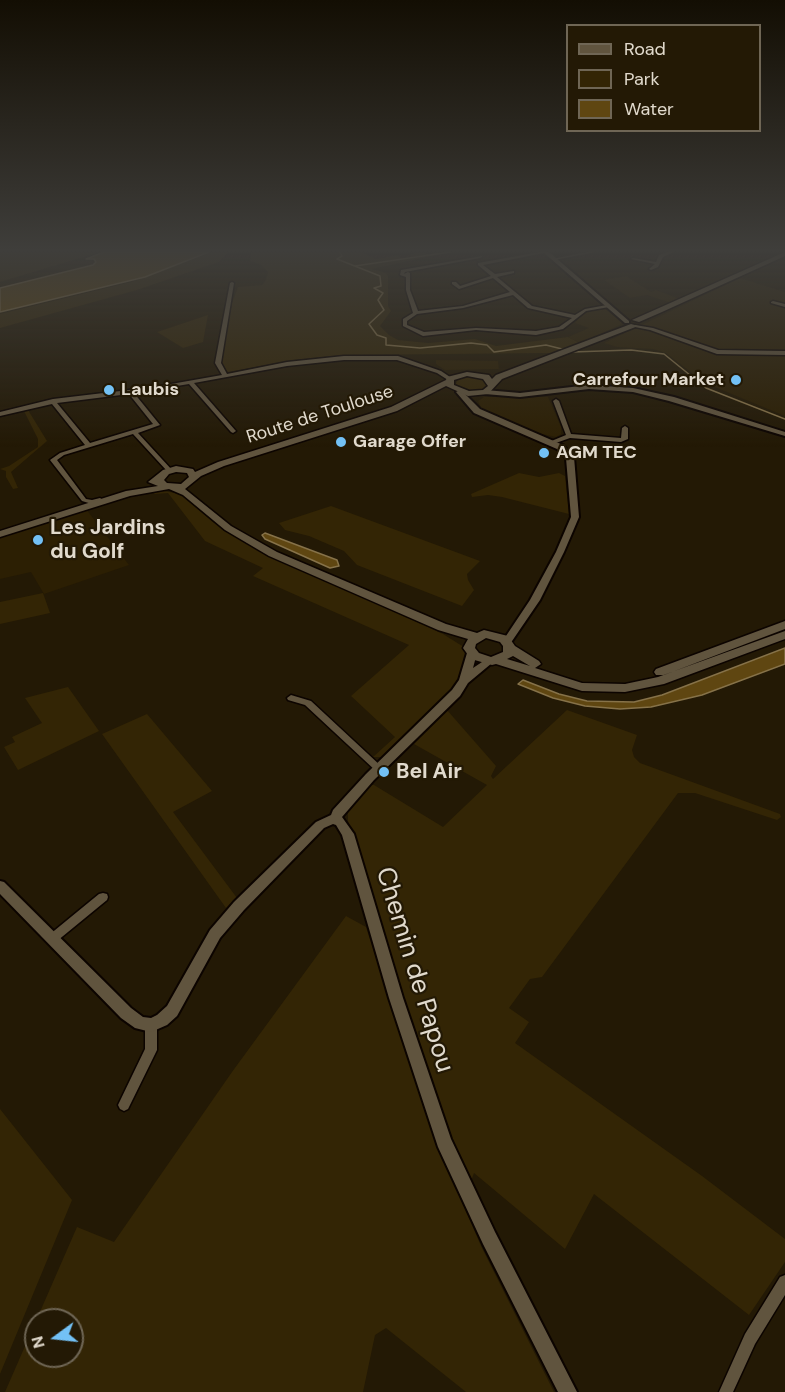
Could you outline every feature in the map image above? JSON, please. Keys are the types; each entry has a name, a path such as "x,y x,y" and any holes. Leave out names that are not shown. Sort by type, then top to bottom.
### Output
{"main road":[{"path":"525,368 482,376 459,375 453,386 481,393 492,384 525,368 571,351 643,317"},
{"path":"482,376 492,384"},
{"name":"Route de Toulouse","path":"170,487 221,464 394,409 428,393 453,386"},
{"path":"0,534 129,493 169,470 191,477 198,502"},
{"path":"159,477 160,483 198,502 228,528 257,546 442,627 476,637 507,639 522,657 566,676 600,681 621,681 657,673 785,625"},
{"path":"129,493 170,487"},
{"path":"442,627 471,650 493,661 582,687 625,688 660,681 785,636"},
{"path":"471,650 476,637"},
{"path":"493,661 505,657 507,639"}],"street":[{"path":"225,375 218,363 226,317"},
{"path":"411,317 404,323 415,332 434,333 476,329 511,333 552,330 570,323 576,317"},
{"path":"625,317 651,329 717,352 785,353"},
{"path":"507,322 511,333"},
{"path":"0,414 53,401 130,392 316,360 377,357 406,360 440,372 459,375"},
{"path":"440,372 471,406 567,451 570,457 575,517 535,600 507,639"},
{"path":"190,382 233,431"},
{"path":"492,384 505,392 530,394"},
{"path":"471,406 471,400 481,393 530,394 589,387 633,390 671,399 785,434"},
{"path":"115,498 92,502 84,500 53,460 62,454 157,425 130,392"},
{"path":"53,401 89,447"},
{"path":"556,401 569,436"},
{"path":"551,443 569,436 621,440 625,439 625,428"},
{"path":"135,433 169,470"},
{"path":"0,886 126,1013 140,1023 152,1025 162,1020 172,1011 205,951 228,917 320,825 336,820 337,813 456,693 464,680 471,650"},
{"path":"464,680 493,661"},
{"path":"291,698 308,703 379,769"},
{"name":"Chemin de Papou","path":"336,820 343,824 348,834 396,999 444,1141 484,1228 568,1392"},
{"path":"53,938 103,897"},
{"path":"124,1105 151,1050 152,1025"},
{"path":"726,1392 750,1339 785,1282"}],"shaded area":[{"path":"580,317 618,317 623,321 620,325 580,343 568,337 589,328 575,323"},
{"path":"658,317 785,317 785,416 705,383 666,353 653,349 617,347 604,343"},
{"path":"436,360 498,361 499,369 445,370 436,364"},
{"path":"484,397 548,397 561,427 561,434 556,437 537,433 481,408 478,401"},
{"path":"86,509 129,565 44,594 31,572 0,579 0,538"}],"green space":[{"path":"0,317 40,317 0,328"},
{"path":"208,317 203,342 183,348 157,332"},
{"path":"229,317 387,317 380,326 398,340 428,343 475,339 496,346 568,337 580,343 552,353 344,355 294,360 228,372 224,370 221,361"},
{"path":"471,376 486,381 488,386 471,392 455,386 458,379"},
{"path":"28,410 47,441 11,472 18,488 13,489 6,477 6,471 0,469 9,466 38,447 38,439 24,411"},
{"path":"519,473 539,477 559,473 565,476 569,514 502,497 488,495 472,497 471,494"},
{"path":"150,491 181,494 213,522 276,558 443,634 464,647 467,662 451,691 385,757 373,757 395,737 351,696 409,645 253,576 263,568 205,541 168,493 155,494"},
{"path":"331,506 480,561 467,574 474,590 462,606 357,565 344,551 309,536 285,530 279,523"},
{"path":"43,593 50,613 0,624 0,602"},
{"path":"68,687 99,731 18,770 4,747 15,742 12,737 42,723 25,698"},
{"path":"447,710 496,766 491,776 493,779 567,710 637,735 632,750 634,757 640,763 780,814 781,817 777,820 695,793 678,793 542,977 530,979 509,1008 529,1022 515,1043 702,1176 785,1239 785,1262 749,1315 594,1194 565,1249 474,1173 471,1181 450,1139 425,1073 348,821 348,811 370,785 374,785 443,827 487,785 414,744"},
{"path":"147,714 212,791 173,812 237,898 226,908 102,734"},
{"path":"346,916 366,927 416,1082 451,1176 481,1246 554,1392 466,1392 386,1328 375,1335 363,1392 5,1392 24,1348 24,1368 84,1368 84,1308 41,1308 77,1227 114,1242 232,1072"},
{"path":"0,1109 72,1200 27,1308 24,1308 24,1316 0,1374"}],"water":[{"path":"265,533 337,560 339,566 330,568 265,539 262,535"},
{"path":"785,648 785,664 702,695 651,707 620,709 585,706 553,698 518,684 523,680 559,694 587,701 634,702 662,695"}],"waterway":[{"path":"377,317 369,324 377,335 386,338 386,345 420,348 471,343 487,345 494,352 546,345 566,350"},
{"path":"572,352 631,350 664,354 706,388 785,419"}],"place":[{"name":"Carrefour Market","path":"736,380"},
{"name":"Laubis","path":"109,390"},
{"name":"Garage Offer","path":"341,442"},
{"name":"AGM TEC","path":"544,453"},
{"name":"Les Jardins du Golf","path":"38,540"},
{"name":"Bel Air","path":"384,772"}]}
